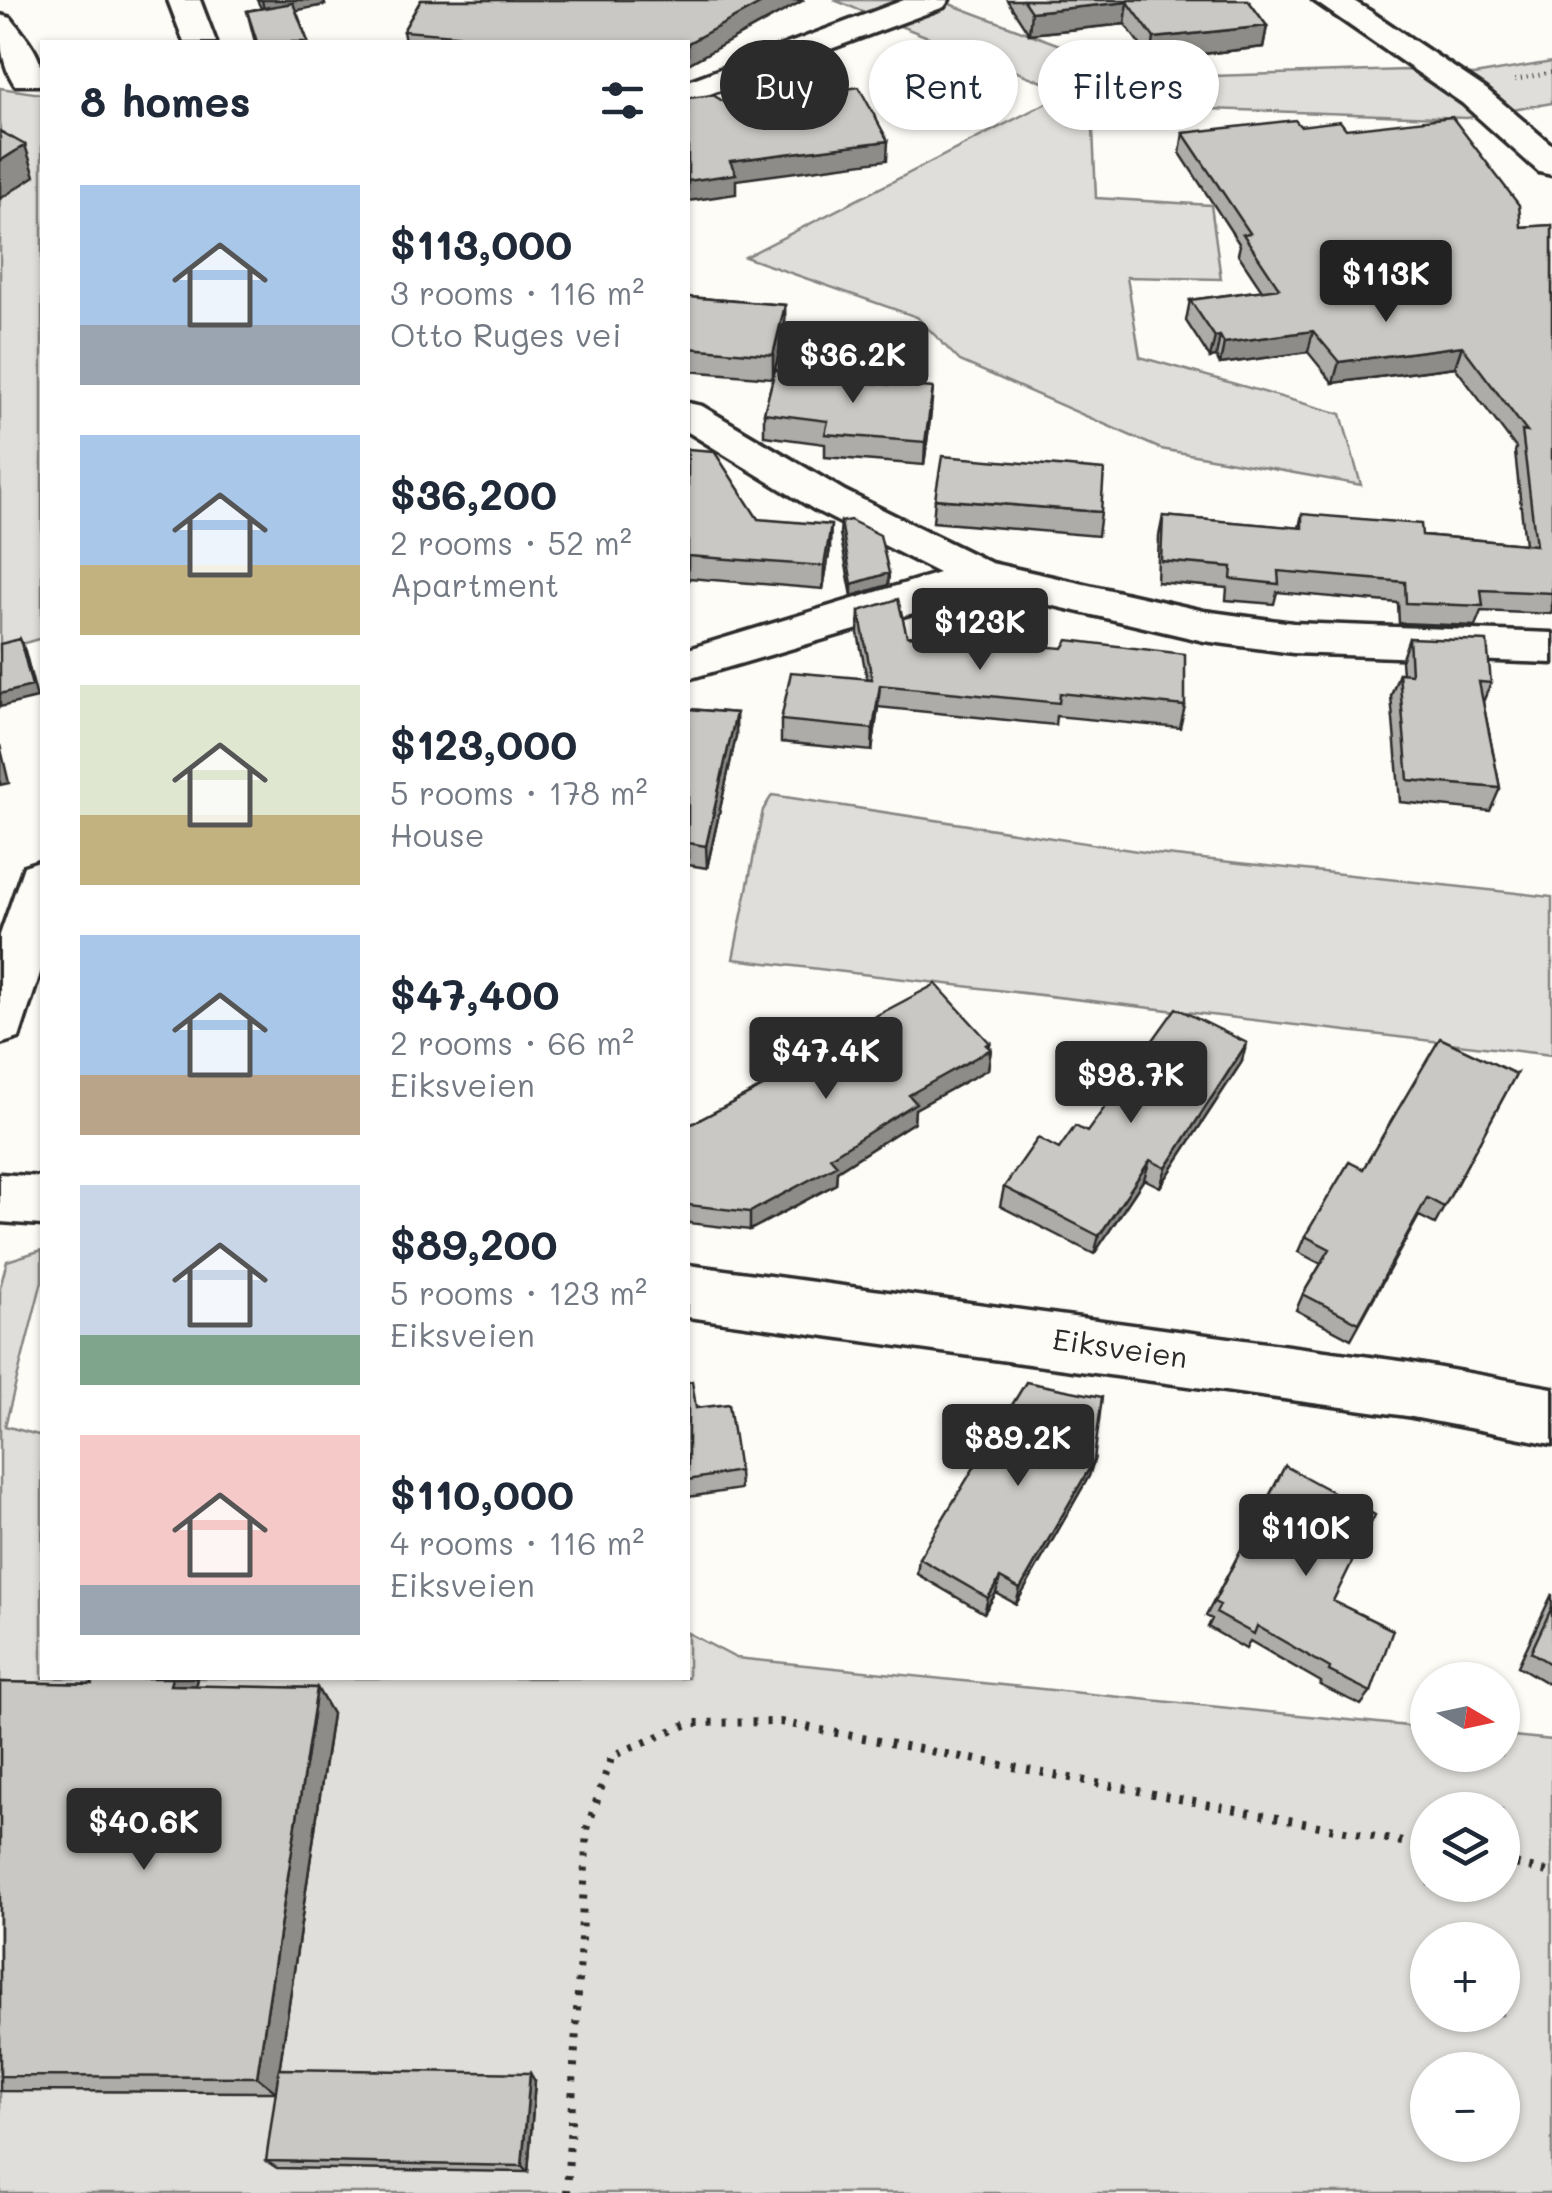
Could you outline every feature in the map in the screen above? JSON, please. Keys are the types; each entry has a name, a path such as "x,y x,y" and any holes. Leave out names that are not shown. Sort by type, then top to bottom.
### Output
{"street":[{"path":"184,0 199,40"},
{"path":"690,91 933,0"},
{"path":"1329,0 1439,70 1552,164"},
{"path":"0,25 18,48 23,78"},
{"path":"690,416 818,497 887,534 978,574 1204,626 1257,634 1378,644 1552,648"},
{"path":"690,663 935,592 978,574"},
{"path":"0,1023 40,885"},
{"path":"0,1198 40,1201"},
{"name":"Eiksveien","path":"690,1291 1407,1388 1552,1416"}],"path":[{"path":"567,2193 587,1829 612,1756 690,1723 780,1722 1410,1844"},
{"path":"1520,1865 1552,1873"}],"shaded area":[{"path":"834,0 939,0 1046,40 1038,40 1038,80 1018,72 1018,40 936,40"},
{"path":"1552,62 1552,103 1467,118 1219,109 1219,76 1406,70 1474,75"},
{"path":"0,88 40,94 40,639 0,650"},
{"path":"1038,107 1038,130 1093,130 1096,198 1211,205 1221,279 1127,277 1140,357 1341,414 1361,485 1161,449 960,361 917,317 745,257 994,130 1018,130 1018,118"},
{"path":"772,795 1157,854 1552,897 1552,1055 733,959 763,810"},
{"path":"40,1251 40,1289 5,1426 40,1435 40,1680 690,1680 690,1634 736,1658 1410,1726 1410,1772 1520,1772 1520,1737 1552,1740 1552,2193 0,2193 0,1288 7,1261"}],"building":[{"path":"421,0 767,0 690,42 465,40 468,36 403,31"},
{"path":"1023,0 1248,0 1267,26 1154,38 1128,2 1031,12"},
{"path":"293,3 307,40 256,40 247,11"},
{"path":"859,87 869,106 869,130 882,130 888,141 730,161 736,174 690,181 690,98 713,95 720,99 720,130 849,130 849,88"},
{"path":"1452,117 1519,205 1521,227 1552,225 1552,593 1481,590 1483,606 1406,603 1405,582 1278,571 1279,584 1231,579 1232,567 1161,561 1163,516 1302,528 1302,514 1421,524 1422,535 1536,545 1522,431 1527,432 1462,346 1339,362 1313,331 1224,343 1220,336 1215,337 1190,300 1279,288 1243,234 1250,233 1183,133 1295,120 1300,126 1340,121 1346,129"},
{"path":"0,131 25,145 0,161"},
{"path":"690,297 785,305 773,355 690,348"},
{"path":"775,370 813,373 813,378 933,388 925,442 825,434 828,421 764,413"},
{"path":"690,449 714,451 758,519 831,525 824,566 690,556"},
{"path":"942,456 1104,470 1101,512 935,499"},
{"path":"850,520 880,535 889,573 852,584 841,522"},
{"path":"898,599 907,636 1063,648 1068,640 1185,654 1185,706 1060,693 1059,703 880,685 873,729 781,720 791,672 872,679 859,611"},
{"path":"1409,638 1487,641 1491,683 1479,682 1500,788 1408,780 1399,673 1411,674"},
{"path":"20,639 32,686 0,694 0,644"},
{"path":"690,709 736,713 706,846 690,843"},
{"path":"936,984 990,1043 986,1045 991,1049 909,1095 916,1103 830,1157 837,1165 750,1212 690,1205 690,1125 803,1066 788,1048 843,1019 851,1029"},
{"path":"1176,1008 1247,1043 1166,1168 1150,1160 1099,1236 1004,1187 1038,1138 1059,1149 1075,1126 1087,1132"},
{"path":"1440,1038 1516,1074 1444,1207 1427,1198 1359,1323 1303,1294 1330,1249 1305,1236 1349,1162 1363,1169"},
{"path":"690,1382 696,1408 729,1404 739,1471 690,1480"},
{"path":"1026,1382 1102,1397 1094,1460 1020,1589 1000,1578 988,1598 919,1558"},
{"path":"1285,1466 1375,1515 1333,1601 1393,1630 1371,1692 1257,1626 1254,1634 1216,1613 1220,1605 1214,1602"},
{"path":"1552,1607 1552,1665 1531,1652"},
{"path":"93,1680 171,1680 170,1685 317,1688 257,2077 0,2076 0,1682 92,1684"},
{"path":"279,2069 530,2073 522,2166 266,2161"}]}
